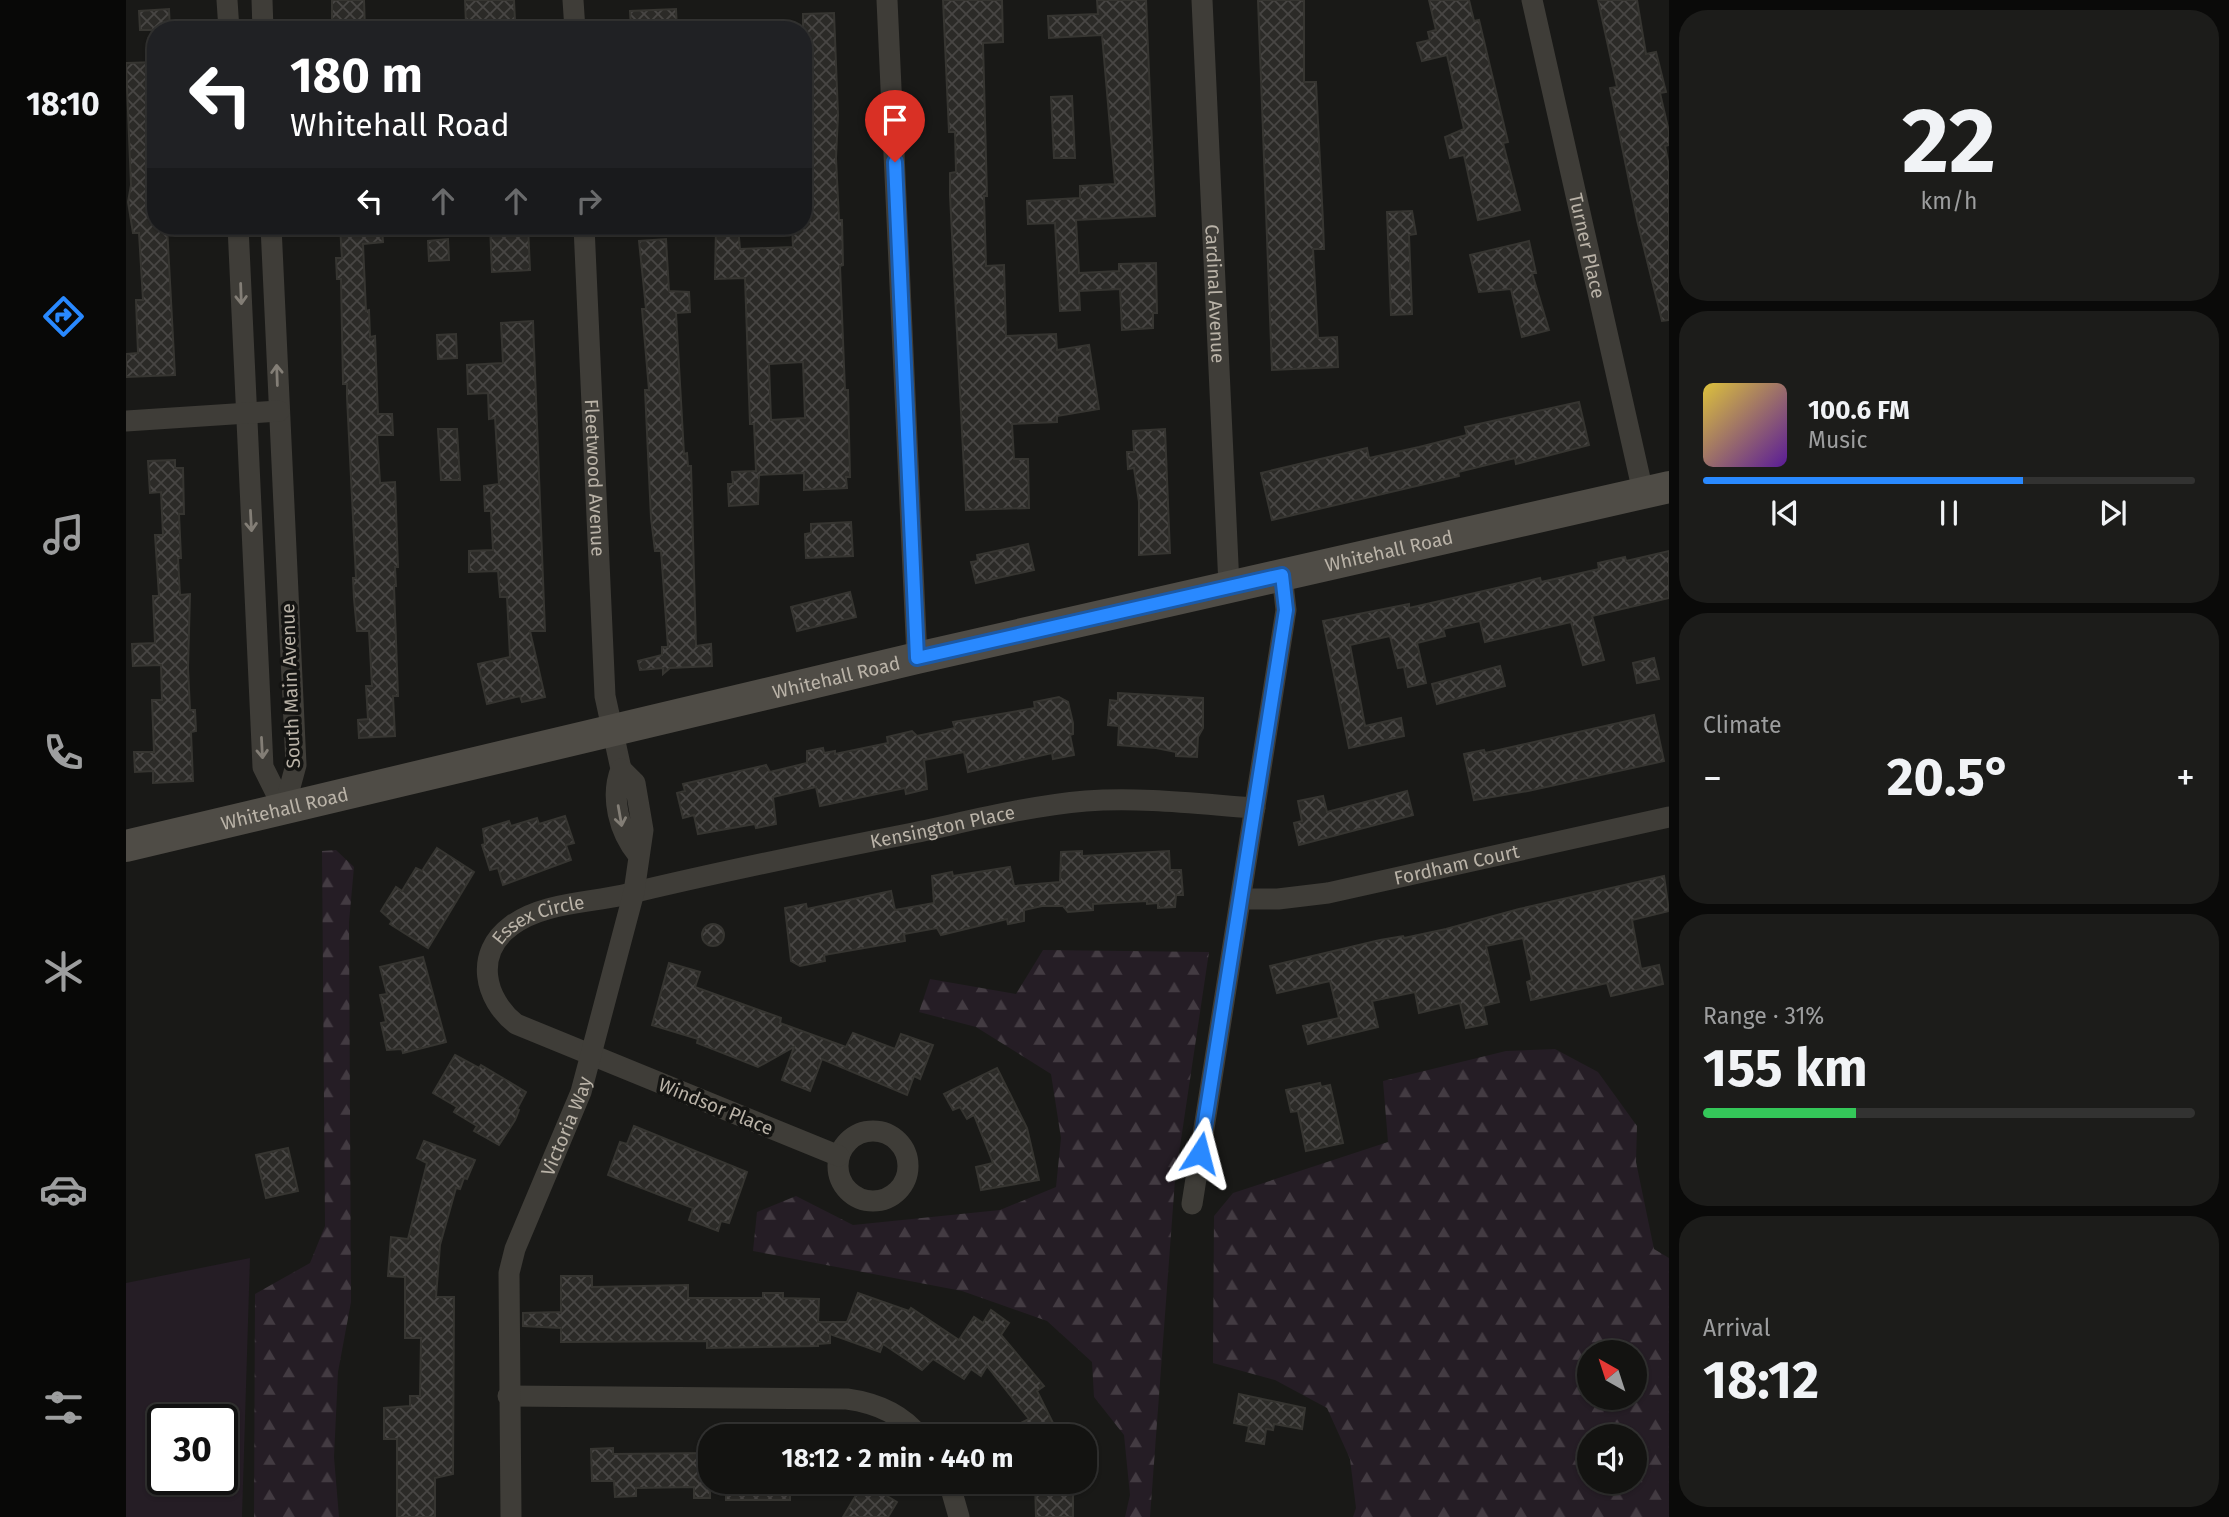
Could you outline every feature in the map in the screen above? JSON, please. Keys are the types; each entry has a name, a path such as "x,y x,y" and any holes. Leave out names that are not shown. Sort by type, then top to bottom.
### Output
{"street":[{"path":"227,0 228,21"},
{"path":"261,0 262,21"},
{"path":"573,0 574,21"},
{"path":"887,0 917,658"},
{"name":"Cardinal Avenue","path":"1202,0 1229,586"},
{"name":"Turner Place","path":"1532,0 1656,489"},
{"name":"South Main Avenue","path":"238,235 263,767 284,809"},
{"name":"South Main Avenue","path":"271,235 296,765 284,809"},
{"name":"Fleetwood Avenue","path":"583,235 605,696 610,730"},
{"path":"126,421 279,411"},
{"name":"Whitehall Road","path":"126,846 917,658 1656,489"},
{"path":"1192,1204 1286,610 1282,575"},
{"name":"Victoria Way","path":"511,1517 507,1286 511,1262 572,1116 592,1056 634,892 643,830 635,783 621,769 610,730"},
{"name":"Kensington Place","path":"634,892 691,877 1055,804 1124,799 1255,808"},
{"name":"Fordham Court","path":"1241,899 1278,900 1328,893 1669,817"},
{"name":"Essex Circle","path":"592,1056 525,1029 503,1013 488,987 488,960 502,933 528,916 634,892"},
{"name":"Windsor Place","path":"592,1056 839,1156"},
{"path":"508,1396 847,1399 870,1404 898,1416 906,1424"},
{"path":"952,1494 959,1517"}],"green space":[{"path":"336,850 354,867 349,922 351,1302 338,1372 334,1457 339,1517 254,1517 255,1294 310,1263 325,1226 322,851"},
{"path":"1043,950 1209,952 1175,1180 1150,1517 1125,1517 1130,1495 1124,1435 1094,1397 1092,1362 1047,1321 962,1291 753,1251 757,1212 796,1196 853,1225 1000,1210 1056,1187 1061,1138 1051,1074 976,1027 919,1012 930,979 1016,994"},
{"path":"1555,1049 1598,1072 1637,1126 1636,1162 1654,1249 1669,1258 1669,1517 1353,1517 1356,1508 1350,1459 1327,1408 1275,1380 1213,1363 1214,1216 1233,1193 1388,1142 1383,1081 1506,1051"},
{"path":"250,1258 242,1517 126,1517 126,1283"}],"building":[{"path":"332,0 364,0 365,21 332,21"},
{"path":"465,0 514,0 515,21 466,21"},
{"path":"943,0 1002,0 1003,42 983,43 987,196 984,196 986,266 1004,265 1006,336 1056,334 1057,350 1089,345 1099,409 1057,416 1057,422 1012,424 1014,459 1028,459 1029,508 966,510 950,195 950,173 956,172 955,132 949,132"},
{"path":"1097,0 1146,0 1155,216 1076,220 1079,273 1119,271 1119,264 1156,263 1157,313 1153,313 1153,328 1122,330 1120,289 1079,291 1080,310 1060,311 1055,223 1028,224 1027,201 1080,198 1080,186 1115,184 1102,35 1049,38 1048,16 1098,14"},
{"path":"1258,0 1304,0 1304,82 1316,82 1323,222 1324,249 1313,249 1318,338 1337,337 1338,367 1272,370"},
{"path":"1429,0 1469,0 1474,21 1479,20 1508,142 1503,143 1520,210 1478,220 1464,155 1450,158 1445,137 1464,129 1447,55 1422,61 1417,43 1430,40 1428,32 1436,30"},
{"path":"1598,0 1637,0 1646,54 1656,52 1666,92 1660,93 1669,132 1669,145 1665,146 1669,166 1669,320 1662,321 1637,220 1610,88 1617,87"},
{"path":"169,9 170,21 147,21 147,30 140,30 139,11"},
{"path":"676,9 677,21 631,21 630,11"},
{"path":"834,13 838,115 836,158 839,220 842,220 843,265 840,266 845,390 848,390 850,477 846,477 847,488 804,490 804,473 759,475 758,504 729,506 728,484 733,484 732,472 756,471 754,424 750,424 745,278 715,279 716,235 739,235 740,249 793,247 792,235 812,235 812,21 803,21 803,14","holes":["803,362 805,418 771,420 769,364"]},
{"path":"147,62 147,235 167,235 175,375 126,377 126,354 138,353 136,300 143,300 139,233 133,233 128,202 131,185 126,63"},
{"path":"1072,96 1075,158 1054,158 1051,97"},
{"path":"1412,211 1416,234 1409,235 1412,314 1391,315 1387,212"},
{"path":"341,235 383,235 383,242 363,244 366,311 369,310 370,337 375,336 378,414 392,414 393,435 377,435 380,483 395,482 398,567 395,567 394,586 398,696 393,696 395,736 359,738 358,720 368,719 366,686 372,686 369,631 357,631 354,599 353,578 356,578 347,384 343,384 341,279 337,279 336,258 342,258"},
{"path":"490,235 528,235 530,270 492,272"},
{"path":"448,239 449,260 429,261 428,241"},
{"path":"666,239 669,291 689,292 690,312 676,313 684,454 687,453 688,466 691,466 696,646 711,644 712,666 670,668 663,674 663,668 640,670 638,661 662,655 662,647 668,647 661,551 655,551 651,518 645,390 649,390 642,309 646,309 639,241"},
{"path":"1529,241 1536,273 1532,273 1549,330 1522,337 1511,289 1479,292 1470,255"},
{"path":"533,321 545,631 530,631 545,697 522,702 520,696 487,704 478,664 510,657 507,597 500,597 498,571 469,572 469,551 493,550 491,511 485,511 484,486 499,484 495,418 489,419 488,393 468,394 467,365 503,363 501,323"},
{"path":"456,334 457,358 438,359 437,335"},
{"path":"1579,402 1589,445 1516,464 1515,458 1458,472 1459,476 1272,520 1261,473 1367,448 1369,458 1419,447 1467,435 1465,427"},
{"path":"438,429 457,429 460,480 441,480"},
{"path":"1165,429 1170,553 1139,555 1139,502 1134,468 1128,469 1127,452 1134,452 1133,431"},
{"path":"175,460 175,468 183,468 184,514 179,514 181,558 178,558 180,595 190,594 188,668 190,710 195,710 196,731 191,732 193,781 153,783 153,771 135,772 134,752 154,752 152,700 162,700 161,665 133,666 132,644 155,643 153,596 159,596 155,535 163,535 161,492 150,493 148,461"},
{"path":"851,522 853,556 806,558 805,534 811,533 811,524"},
{"path":"1028,544 1034,570 976,583 971,562 978,561 977,555"},
{"path":"1669,551 1669,598 1592,616 1604,660 1583,665 1571,622 1485,642 1480,621 1443,629 1445,636 1417,643 1426,683 1408,687 1404,667 1398,668 1390,636 1350,645 1365,726 1401,718 1404,736 1349,748 1323,621 1409,604 1409,608 1540,578 1541,582 1599,569 1598,563 1625,557 1626,561"},
{"path":"850,592 856,617 797,631 791,607"},
{"path":"1654,658 1659,679 1637,683 1633,663"},
{"path":"1500,666 1505,686 1437,704 1432,684"},
{"path":"1118,693 1203,698 1203,728 1198,737 1197,757 1176,756 1176,752 1156,748 1118,745 1119,726 1108,725 1110,700 1118,701"},
{"path":"1059,697 1068,702 1073,723 1073,734 1070,735 1074,755 1053,759 1052,753 968,772 964,752 924,760 927,789 906,794 905,788 820,806 816,787 773,797 776,824 756,828 755,824 698,834 694,815 683,818 677,793 685,791 683,784 766,765 770,772 807,763 807,751 823,748 824,753 835,751 835,754 888,743 887,737 912,731 917,736 955,728 953,722 1035,708 1034,702"},
{"path":"1654,715 1664,761 1474,800 1464,754 1484,750 1485,753"},
{"path":"1407,791 1413,815 1299,845 1294,823 1302,821 1298,801 1323,796 1327,812"},
{"path":"565,816 574,843 566,845 571,860 503,885 498,868 490,870 482,845 485,844 483,829 509,821 511,826 537,818 539,824"},
{"path":"437,848 474,872 428,948 390,924 392,921 381,911 396,887 402,891 416,868 422,871"},
{"path":"1082,851 1082,856 1169,851 1170,870 1181,870 1183,895 1176,895 1175,907 1158,908 1158,903 1147,904 1147,901 1093,904 1093,910 1068,912 1063,906 1042,906 1024,910 1024,921 1008,924 1007,919 941,935 937,928 904,934 905,941 824,955 825,961 800,966 791,961 785,908 806,904 807,909 891,891 895,910 934,903 932,876 952,872 953,876 1010,867 1014,886 1060,882 1061,852"},
{"path":"1664,876 1669,911 1632,920 1641,969 1659,965 1663,984 1611,996 1607,983 1531,1000 1527,982 1532,980 1523,938 1486,946 1499,1002 1483,1006 1487,1024 1466,1028 1460,1003 1419,1013 1415,992 1372,1001 1378,1027 1308,1044 1303,1026 1339,1018 1330,981 1277,993 1270,966 1380,940 1446,929 1519,909"},
{"path":"713,924 723,931 724,935 717,945 713,946 703,939 702,935 709,925"},
{"path":"423,957 446,1042 403,1053 402,1049 387,1050 381,1023 386,1022 380,995 387,994 380,967"},
{"path":"669,963 700,972 695,987 781,1018 780,1023 846,1047 853,1033 895,1049 901,1034 933,1045 920,1079 914,1076 907,1095 822,1059 810,1091 782,1080 794,1047 758,1067 697,1043 698,1039 652,1025"},
{"path":"455,1055 479,1068 481,1065 526,1092 517,1109 519,1110 515,1120 499,1145 474,1131 477,1126 454,1112 457,1107 433,1093"},
{"path":"997,1068 1027,1128 1039,1180 981,1190 976,1167 993,1163 974,1115 967,1119 960,1107 953,1110 944,1094"},
{"path":"1320,1083 1321,1087 1330,1085 1343,1143 1306,1151 1298,1111 1291,1112 1286,1090"},
{"path":"634,1126 747,1172 729,1223 721,1221 718,1231 689,1220 693,1208 608,1175 620,1142 627,1144"},
{"path":"424,1141 475,1160 467,1179 464,1178 460,1189 456,1188 440,1245 436,1297 454,1297 453,1474 435,1478 435,1517 397,1517 397,1439 384,1439 384,1408 410,1406 410,1396 420,1396 421,1338 405,1338 405,1277 388,1276 391,1237 408,1239 427,1163 417,1158"},
{"path":"288,1148 298,1191 266,1198 256,1155"},
{"path":"561,1276 592,1276 592,1287 688,1285 688,1298 763,1298 763,1293 783,1293 783,1298 819,1299 818,1322 847,1322 858,1293 909,1311 911,1308 959,1340 974,1317 983,1323 991,1310 1009,1323 1001,1335 1044,1386 1037,1391 1054,1424 1019,1424 1029,1419 987,1366 981,1376 971,1369 964,1379 933,1359 922,1370 883,1344 880,1352 830,1334 830,1343 818,1346 707,1348 707,1341 561,1342 561,1328 523,1326 523,1313 561,1312"},
{"path":"1239,1394 1305,1408 1302,1429 1274,1424 1273,1430 1266,1429 1264,1444 1246,1441 1249,1426 1234,1423"},
{"path":"613,1448 613,1454 698,1453 698,1494 710,1494 710,1498 694,1498 694,1487 636,1488 636,1496 615,1497 614,1481 592,1481 591,1449"},
{"path":"726,1494 790,1494 790,1500 726,1500"},
{"path":"857,1494 884,1494 897,1502 888,1517 843,1517"},
{"path":"1035,1494 1073,1494 1073,1517 1036,1517"}],"route":[{"path":"895,162 917,658 1282,575 1286,610 1200,1153"}]}
